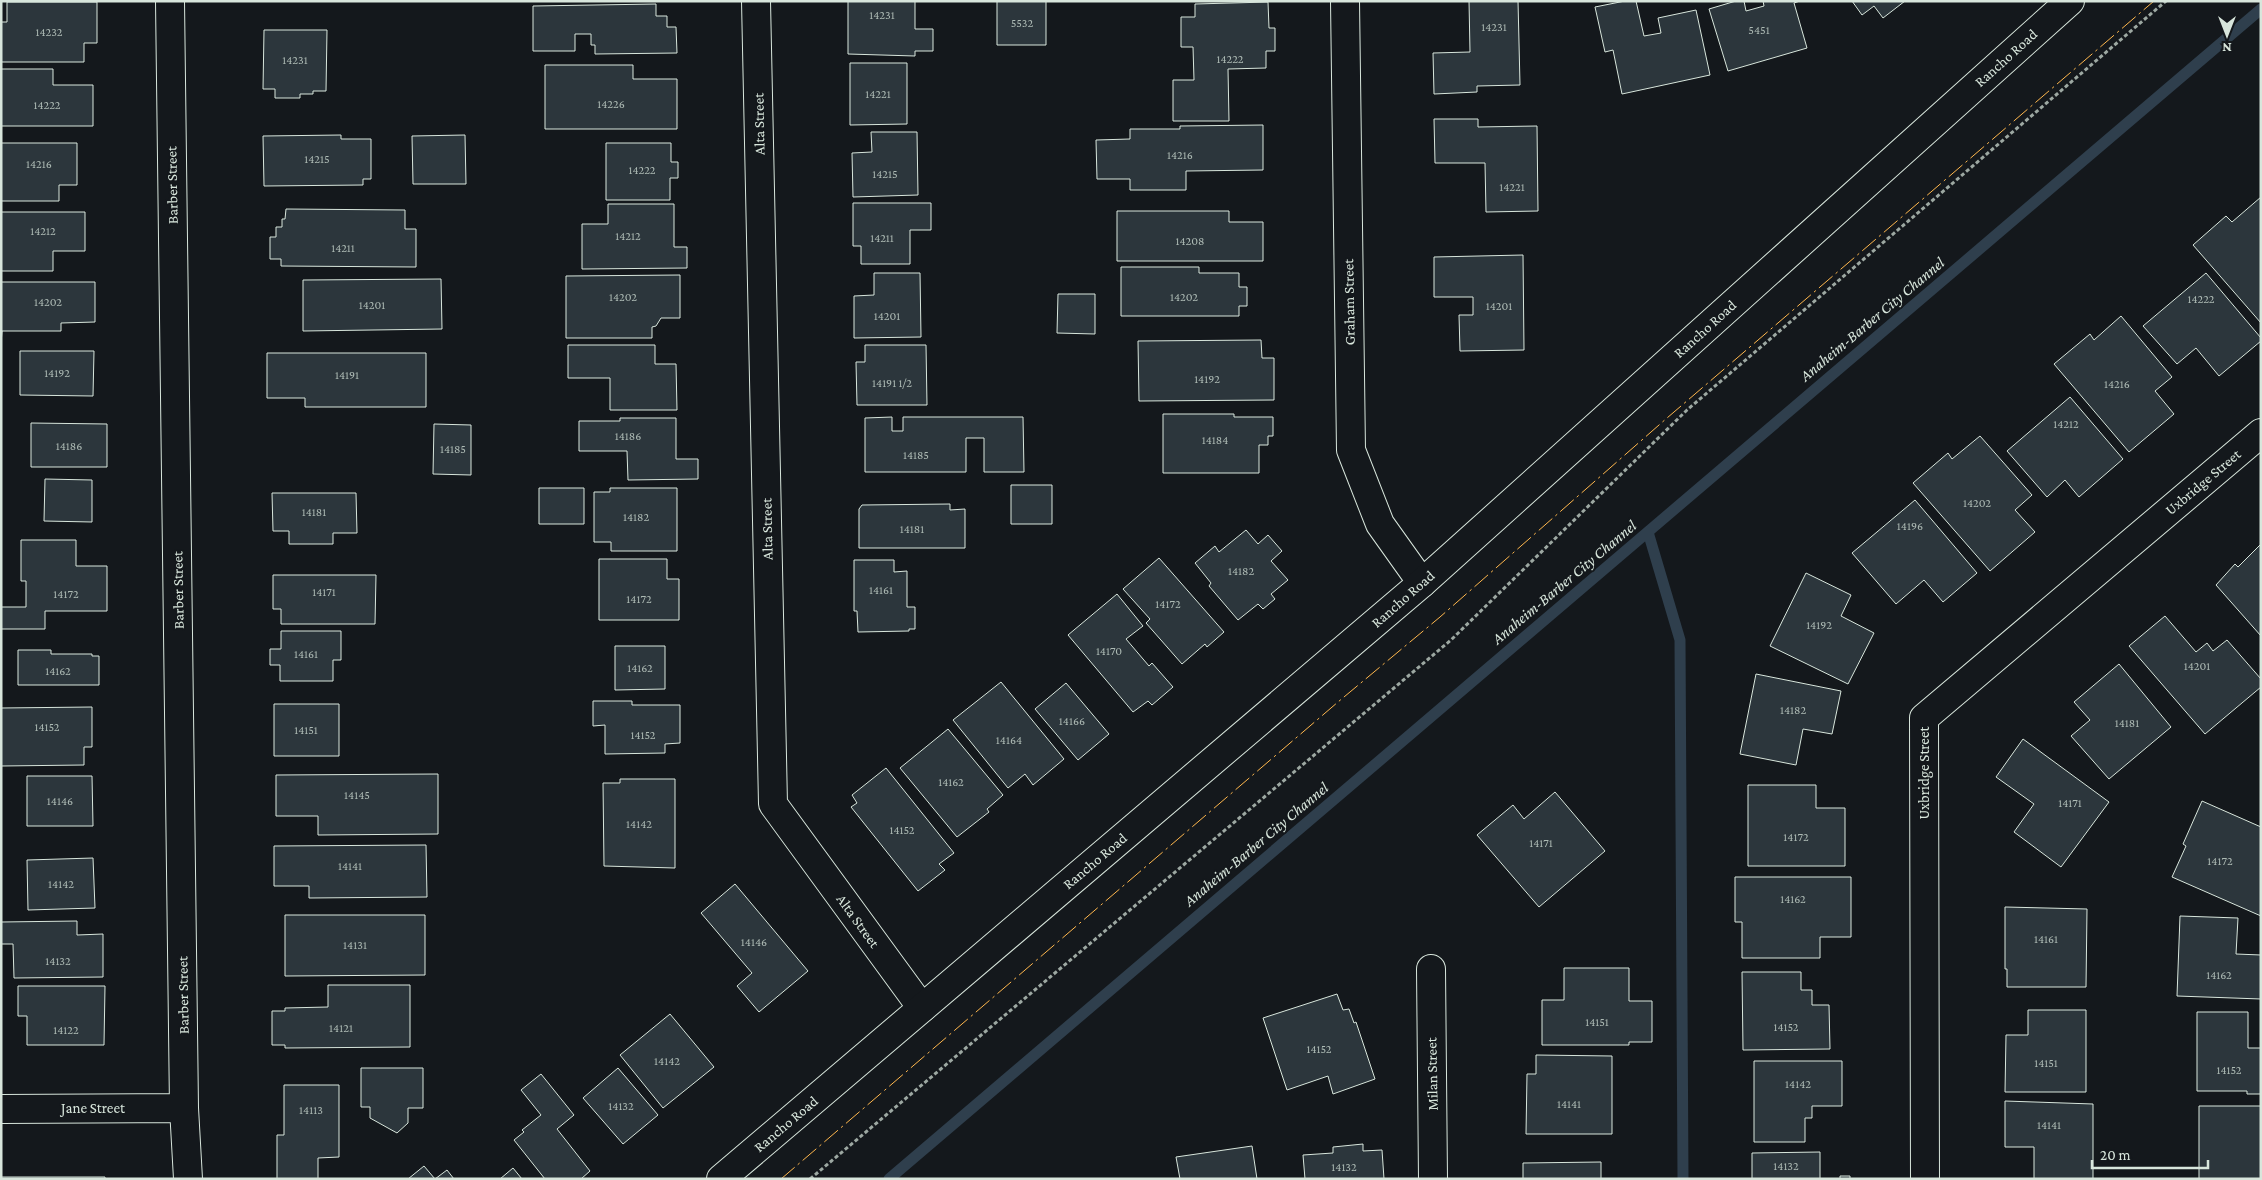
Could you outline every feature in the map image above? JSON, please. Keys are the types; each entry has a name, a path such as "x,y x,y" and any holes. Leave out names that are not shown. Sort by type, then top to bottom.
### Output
{"street":[{"name":"Barber Street","path":"170,1 184,1108 188,1179"},
{"name":"Alta Street","path":"756,1 773,804 922,1008"},
{"name":"Graham Street","path":"1345,1 1351,450 1380,524 1422,583"},
{"name":"Rancho Road","path":"721,1179 1422,583 2070,1"},
{"name":"Uxbridge Street","path":"1925,1179 1924,718 2261,433"},
{"name":"Milan Street","path":"1431,969 1433,1179"},
{"name":"Jane Street","path":"1,1109 184,1108"}],"path":[{"path":"810,1179 1451,640 1687,410 2166,1"}],"building":[{"path":"848,1 915,1 915,29 933,29 933,51 915,51 915,56 848,54"},
{"path":"997,1 1046,1 1046,45 997,45"},
{"path":"1469,1 1518,1 1520,85 1477,86 1477,92 1434,94 1433,53 1470,52"},
{"path":"1625,1 1636,1 1644,36 1661,33 1658,18 1696,10 1710,75 1622,94 1613,50 1605,52 1595,7"},
{"path":"1736,1 1744,1 1746,11 1764,6 1763,1 1800,1 1794,3 1807,48 1728,71 1709,9"},
{"path":"1852,1 1905,1 1883,18 1874,6 1862,15"},
{"path":"7,2 97,2 97,43 84,43 84,62 1,62 1,22 7,22"},
{"path":"1268,2 1269,28 1275,28 1275,51 1266,51 1266,68 1228,69 1229,121 1173,121 1173,80 1194,80 1193,47 1181,47 1181,17 1195,17 1195,4"},
{"path":"656,4 656,16 667,16 667,27 676,27 677,53 595,54 595,45 591,45 591,34 575,34 575,51 533,51 533,6"},
{"path":"264,30 327,30 326,91 300,94 300,98 275,98 275,89 263,89"},
{"path":"850,63 907,63 907,124 850,125"},
{"path":"545,65 633,65 633,79 677,79 677,129 545,129"},
{"path":"1,69 53,69 53,85 93,85 93,126 1,126"},
{"path":"1434,119 1478,119 1478,127 1537,126 1538,211 1486,212 1485,163 1435,163"},
{"path":"1263,125 1263,170 1186,171 1186,190 1130,190 1130,179 1097,179 1096,140 1130,139 1130,129 1180,129 1180,126"},
{"path":"871,132 917,132 918,195 853,197 852,153 872,152"},
{"path":"341,135 341,139 371,139 371,179 363,179 363,185 264,186 263,136"},
{"path":"465,135 466,184 413,184 412,136"},
{"path":"1,143 77,143 77,185 59,185 59,201 1,201"},
{"path":"606,143 671,143 671,162 678,162 678,178 670,178 670,200 606,200"},
{"path":"2261,197 2261,323 2193,245 2226,216 2232,222"},
{"path":"853,203 931,203 931,230 910,230 910,264 861,264 861,246 853,246"},
{"path":"608,204 674,204 674,247 687,247 687,268 582,269 582,224 608,224"},
{"path":"286,209 405,210 405,229 416,229 416,267 281,266 281,259 270,259 270,237 276,237 276,227 282,227 282,219 285,219"},
{"path":"1117,211 1229,211 1229,222 1263,222 1263,261 1117,261"},
{"path":"1,212 85,212 85,251 53,251 53,271 1,271"},
{"path":"1523,255 1524,350 1460,351 1459,315 1473,315 1473,297 1434,297 1434,257"},
{"path":"1121,267 1199,267 1199,273 1239,273 1239,287 1247,287 1247,306 1239,306 1239,316 1121,316"},
{"path":"874,273 920,273 921,337 854,338 854,296 874,295"},
{"path":"2206,273 2261,338 2261,341 2219,376 2196,348 2177,364 2143,326"},
{"path":"680,275 680,318 661,318 656,326 652,327 652,338 566,338 566,276"},
{"path":"441,279 442,329 303,331 303,280"},
{"path":"1,282 95,282 95,322 61,323 61,331 2,331 1,344"},
{"path":"1058,294 1095,294 1095,334 1057,333"},
{"path":"2121,316 2172,377 2155,391 2174,414 2129,452 2054,364 2090,334 2094,340"},
{"path":"1261,340 1262,358 1274,358 1274,400 1139,401 1138,341"},
{"path":"568,345 655,345 655,364 676,364 677,410 610,410 610,378 568,378"},
{"path":"865,345 926,345 927,405 857,405 856,362 865,362"},
{"path":"20,351 94,351 93,396 20,395"},
{"path":"267,353 426,353 426,407 305,407 305,398 267,398"},
{"path":"2070,397 2123,459 2079,497 2065,480 2047,497 2007,451"},
{"path":"1163,414 1234,414 1234,417 1273,417 1273,436 1268,436 1268,445 1259,445 1259,473 1163,473"},
{"path":"892,417 892,431 903,431 903,417 1023,417 1024,472 984,472 984,438 966,438 966,472 865,472 865,418"},
{"path":"620,418 676,418 676,459 698,459 698,479 628,480 627,451 579,451 579,421 620,421"},
{"path":"31,423 107,424 107,467 31,467"},
{"path":"434,424 471,425 471,475 433,474"},
{"path":"1980,436 2032,495 2015,510 2035,532 1990,571 1913,483 1948,453 1952,459"},
{"path":"45,479 92,480 92,522 44,521"},
{"path":"1011,485 1052,485 1052,524 1011,524"},
{"path":"539,488 584,488 584,524 539,524"},
{"path":"610,488 677,488 677,551 611,551 611,542 594,542 594,492 610,492"},
{"path":"272,493 356,493 357,533 333,533 333,544 289,544 289,531 273,531"},
{"path":"1915,500 1977,573 1943,602 1924,580 1896,604 1852,553"},
{"path":"950,504 950,510 965,509 965,548 859,548 859,509 862,505"},
{"path":"1246,530 1258,544 1268,535 1282,551 1271,561 1288,580 1271,594 1275,599 1263,609 1258,604 1238,620 1209,586 1211,583 1195,563 1215,546 1219,552"},
{"path":"21,540 76,540 76,566 107,566 107,611 45,611 45,629 1,629 1,607 26,607 26,581 21,581"},
{"path":"2261,544 2261,636 2216,585 2235,564 2238,567"},
{"path":"1159,558 1224,632 1207,647 1205,644 1182,664 1146,623 1150,619 1123,589"},
{"path":"599,559 667,559 667,579 679,579 679,620 599,620"},
{"path":"854,560 894,560 894,572 907,571 907,607 915,607 915,629 909,629 909,631 858,632 857,611 854,611"},
{"path":"1806,573 1851,595 1841,616 1874,633 1848,684 1770,646"},
{"path":"273,575 376,575 375,624 281,624 281,609 273,609"},
{"path":"1117,594 1143,626 1126,639 1149,666 1152,663 1173,687 1152,705 1148,701 1133,712 1068,635"},
{"path":"2165,616 2196,652 2207,643 2213,651 2227,640 2261,679 2261,687 2205,734 2129,646"},
{"path":"281,631 341,631 341,660 333,660 333,681 280,681 280,665 270,665 270,649 281,649"},
{"path":"615,646 665,646 665,689 615,690"},
{"path":"18,650 51,650 51,654 92,654 92,656 99,656 99,685 18,685"},
{"path":"2119,664 2171,727 2109,779 2071,736 2090,720 2074,702"},
{"path":"1756,674 1841,691 1832,734 1803,729 1796,765 1740,754"},
{"path":"1001,682 1064,759 1033,785 1025,774 1008,788 953,720"},
{"path":"1066,683 1109,734 1078,760 1035,709"},
{"path":"593,701 632,701 632,705 680,705 680,743 665,744 665,753 605,754 605,725 593,726"},
{"path":"274,704 339,704 339,756 274,756"},
{"path":"92,707 92,747 84,747 84,765 1,766 1,708"},
{"path":"948,729 1003,795 987,809 989,812 957,837 900,768"},
{"path":"2023,739 2109,802 2061,867 2014,832 2034,804 1996,777"},
{"path":"886,768 954,853 939,864 945,870 918,891 851,807 857,803 852,795"},
{"path":"438,774 438,834 318,835 318,816 276,816 276,775"},
{"path":"27,776 92,776 93,826 27,826"},
{"path":"620,779 675,779 675,868 604,866 603,783 620,783"},
{"path":"1748,785 1816,785 1816,808 1845,808 1845,866 1748,866"},
{"path":"1555,792 1605,851 1539,907 1477,835 1513,805 1524,819"},
{"path":"2202,801 2261,827 2261,916 2172,877 2186,846 2183,844"},
{"path":"426,845 427,897 309,898 309,886 274,886 274,846"},
{"path":"93,858 95,908 28,910 27,860"},
{"path":"1735,877 1851,877 1851,937 1820,937 1820,958 1742,958 1742,922 1735,922"},
{"path":"735,884 808,971 759,1012 737,986 752,973 701,913"},
{"path":"2005,907 2087,909 2086,987 2007,987 2007,969 2005,969"},
{"path":"285,915 425,915 425,975 285,976"},
{"path":"2180,916 2238,918 2236,954 2261,955 2261,999 2177,996"},
{"path":"77,921 77,935 103,934 103,977 14,978 13,944 1,944 1,922"},
{"path":"1564,968 1629,968 1629,1001 1652,1001 1652,1042 1629,1042 1629,1045 1542,1045 1542,1000 1564,1000"},
{"path":"1742,972 1801,972 1801,990 1812,990 1812,1005 1829,1005 1830,1049 1743,1050"},
{"path":"328,985 410,985 410,1047 285,1048 285,1045 272,1045 272,1011 285,1011 285,1008 328,1007"},
{"path":"18,986 105,986 104,1045 27,1045 27,1016 18,1016"},
{"path":"1337,994 1343,1010 1349,1009 1354,1023 1356,1022 1375,1079 1333,1094 1328,1076 1287,1090 1263,1018"},
{"path":"2028,1010 2086,1010 2086,1092 2005,1092 2006,1035 2028,1035"},
{"path":"2197,1012 2248,1012 2248,1048 2261,1048 2261,1094 2247,1094 2247,1091 2197,1091"},
{"path":"670,1014 714,1067 663,1108 620,1055"},
{"path":"1536,1055 1612,1056 1612,1134 1526,1134 1527,1074 1536,1074"},
{"path":"1754,1061 1842,1061 1842,1106 1812,1106 1812,1118 1805,1118 1805,1142 1754,1142"},
{"path":"361,1068 423,1068 423,1108 408,1108 408,1123 397,1133 370,1118 370,1107 361,1107"},
{"path":"618,1068 658,1115 623,1144 583,1098"},
{"path":"541,1074 574,1115 557,1129 590,1171 581,1179 545,1179 514,1140 524,1132 522,1130 541,1115 521,1090"},
{"path":"284,1085 339,1085 339,1157 318,1158 318,1179 277,1179 277,1135 284,1135"},
{"path":"2005,1101 2093,1104 2093,1179 2034,1179 2034,1147 2005,1147"},
{"path":"2199,1106 2261,1106 2261,1179 2199,1179"},
{"path":"1363,1144 1363,1151 1382,1150 1384,1179 1305,1179 1303,1155 1333,1153 1333,1147"},
{"path":"1252,1146 1257,1179 1180,1179 1176,1157"},
{"path":"1820,1152 1820,1179 1752,1179 1752,1153"},
{"path":"1601,1162 1601,1179 1523,1179 1523,1163"},
{"path":"424,1166 435,1179 408,1179"},
{"path":"513,1168 522,1179 500,1179"},
{"path":"447,1170 454,1179 435,1179"},
{"path":"1840,1176 1850,1176 1850,1179 1840,1179"},
{"path":"1,1177 105,1177 105,1179 1,1179"}],"waterway":[{"name":"Anaheim-Barber City Channel","path":"889,1179 2261,9"},
{"path":"1648,532 1680,640 1683,1179"}],"power":[{"path":"781,1179 1338,702 1440,617 1667,418 2154,1"}]}
